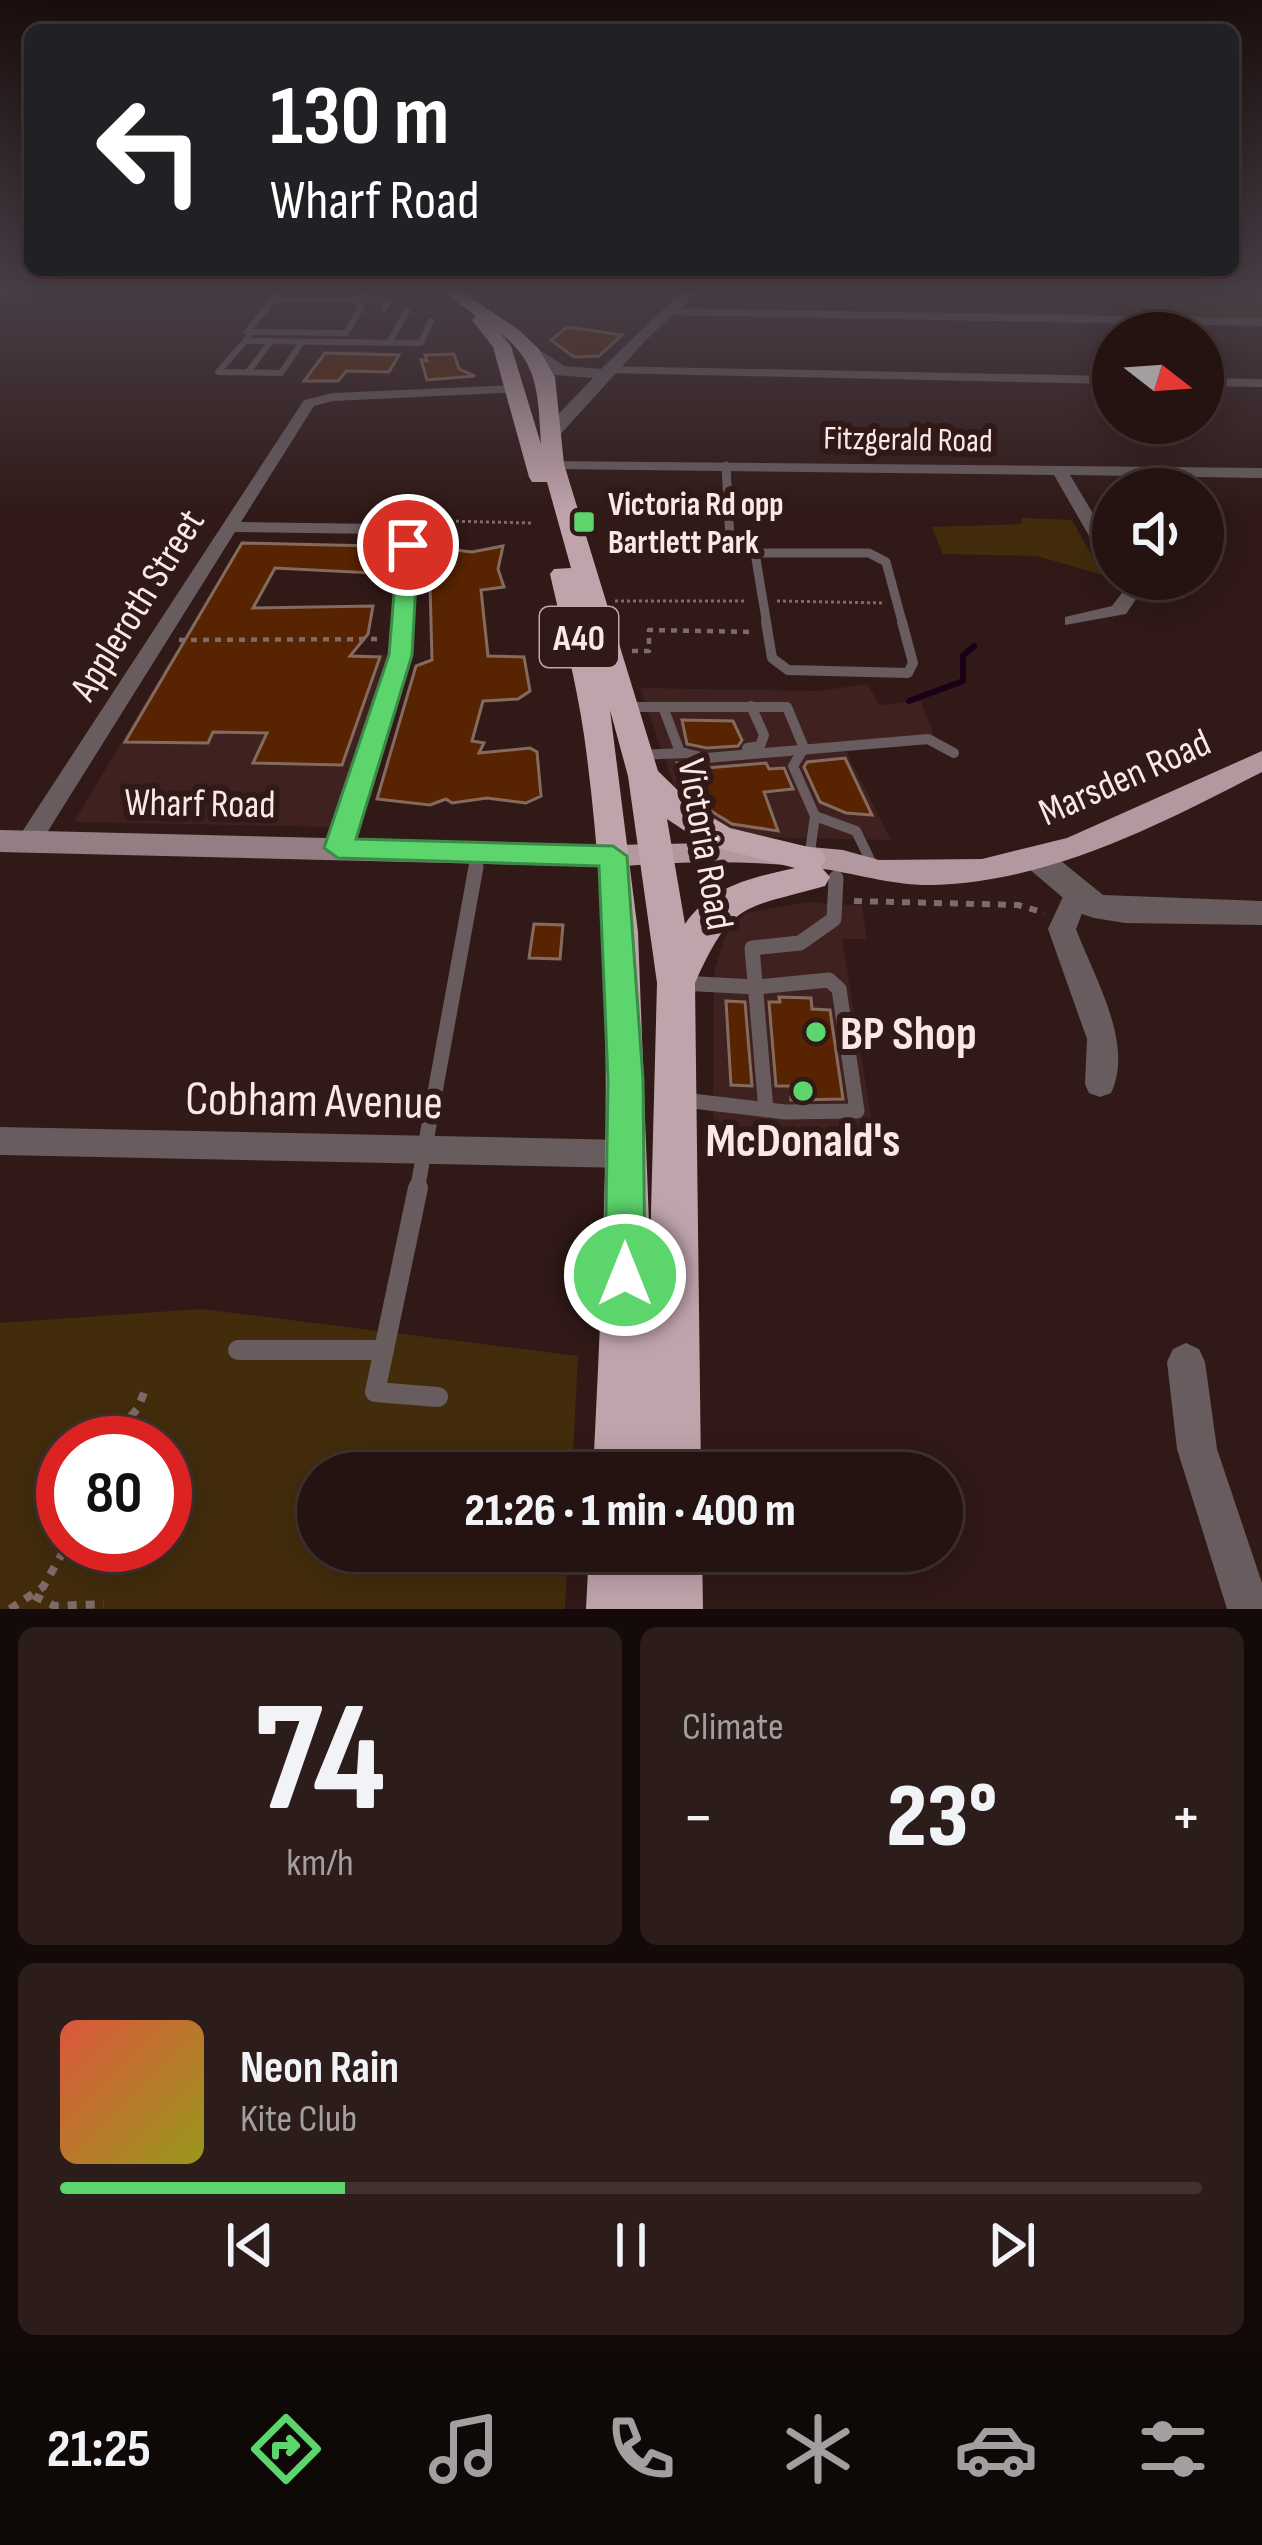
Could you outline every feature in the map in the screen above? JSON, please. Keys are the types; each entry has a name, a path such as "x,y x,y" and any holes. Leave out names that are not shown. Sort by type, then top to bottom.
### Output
{"highway":[{"name":"Victoria Road","path":"507,366 513,389 546,449 641,765 676,983 673,1452"},
{"path":"525,366 534,378 549,384"},
{"path":"540,366 549,384"},
{"path":"546,449 537,394 549,384"},
{"name":"Victoria Road","path":"546,449 590,683 613,856 625,1059 621,1452"},
{"path":"641,765 678,816 696,829 823,878"},
{"path":"676,983 699,929 722,902 747,892 823,878"},
{"path":"616,1609 617,1572"},
{"path":"673,1572 673,1609"}],"main road":[{"name":"Marsden Road","path":"613,856 823,878 875,871 956,872 1039,860 1138,825 1262,760"},
{"name":"Wharf Road","path":"15,841 613,856"}],"street":[{"path":"555,366 602,374 1092,380"},
{"path":"546,449 610,366"},
{"path":"549,384 576,386 602,374"},
{"path":"1224,382 1262,383"},
{"name":"Appleroth Street","path":"15,841 306,407 323,398 513,389"},
{"name":"Fitzgerald Road","path":"546,449 726,466 1262,473"},
{"path":"1059,470 1092,526"},
{"path":"227,526 392,530 408,538 401,655 338,848"},
{"path":"1072,621 1119,610 1126,600"},
{"path":"1039,860 1094,906 1125,911 1262,913"},
{"path":"1076,895 1061,929 1102,1039 1100,1084"},
{"name":"Cobham Avenue","path":"0,1141 626,1154"},
{"path":"1186,1362 1197,1449 1250,1609"}],"lane":[{"path":"223,366 218,372 281,373 286,366"},
{"path":"248,372 252,366"},
{"path":"726,466 730,539 755,553 869,553 886,562 913,663 908,673 788,670 772,658 755,553"},
{"path":"641,765 680,752 760,746 766,730 751,706"},
{"path":"623,707 787,707 804,748"},
{"path":"663,707 680,752"},
{"path":"680,752 706,758 928,739 954,753"},
{"path":"766,1110 752,948 800,943 834,919 814,816 793,766 804,748"},
{"path":"814,816 844,820 868,846 875,871"},
{"path":"438,1397 375,1392 478,853"},
{"path":"676,983 756,987 830,980 839,989 857,1111 766,1110 677,1100"},
{"path":"238,1350 384,1350"}],"path":[{"path":"394,520 531,523"},
{"path":"609,601 897,603"},
{"path":"626,651 649,651 649,630 767,632"},
{"path":"178,640 380,639"},
{"path":"823,878 1039,911"},
{"path":"131,1416 145,1390"},
{"path":"10,1609 43,1587 52,1572"},
{"path":"32,1595 55,1606 104,1604"}],"shaded area":[{"path":"1022,518 1072,520 1092,555 1092,572 1037,556 943,554 932,527 1022,524"},
{"path":"176,650 389,655 332,827 74,822"},
{"path":"867,684 880,705 921,701 937,744 845,749 891,840 749,837 705,823 674,785 640,688 818,691"},
{"path":"807,902 862,906 867,939 842,939 874,1134 713,1132 714,972 725,936 745,913"},
{"path":"201,1309 578,1356 573,1452 297,1452 297,1572 567,1572 565,1609 0,1609 0,1323"}],"building":[{"path":"315,366 392,366 389,372 346,371 338,381 304,381"},
{"path":"423,366 458,366 475,376 427,380"},
{"path":"242,543 375,546 372,573 275,568 253,608 373,606 368,634 350,656 380,657 342,765 253,763 267,733 213,732 208,743 125,742"},
{"path":"503,546 498,569 504,587 481,590 488,656 524,657 530,691 518,699 483,701 472,741 484,743 479,753 530,748 537,752 541,796 526,803 487,798 452,803 446,799 430,805 377,799 416,666 432,660 429,547 472,552"},
{"path":"682,720 733,721 742,740 738,746 687,744"},
{"path":"845,758 872,815 846,813 820,802 804,767 807,762"},
{"path":"677,763 706,768 766,763 769,769 784,768 793,789 764,792 778,831 732,824 698,803 681,786"},
{"path":"534,924 563,925 560,959 529,958"},
{"path":"779,997 811,998 812,1009 830,1010 843,1099 791,1100 790,1086 776,1086 769,1002 780,1002"},
{"path":"726,1001 745,1002 752,1086 731,1085"}],"waterway":[{"path":"909,701 963,681 963,656 974,646"}],"place":[{"name":"Victoria Rd opp Bartlett Park","path":"584,522"},
{"name":"BP Shop","path":"816,1032"},
{"name":"McDonald's","path":"803,1091"}],"route":[{"path":"408,545 401,655 338,848 613,856 626,1080 625,1275"}]}
